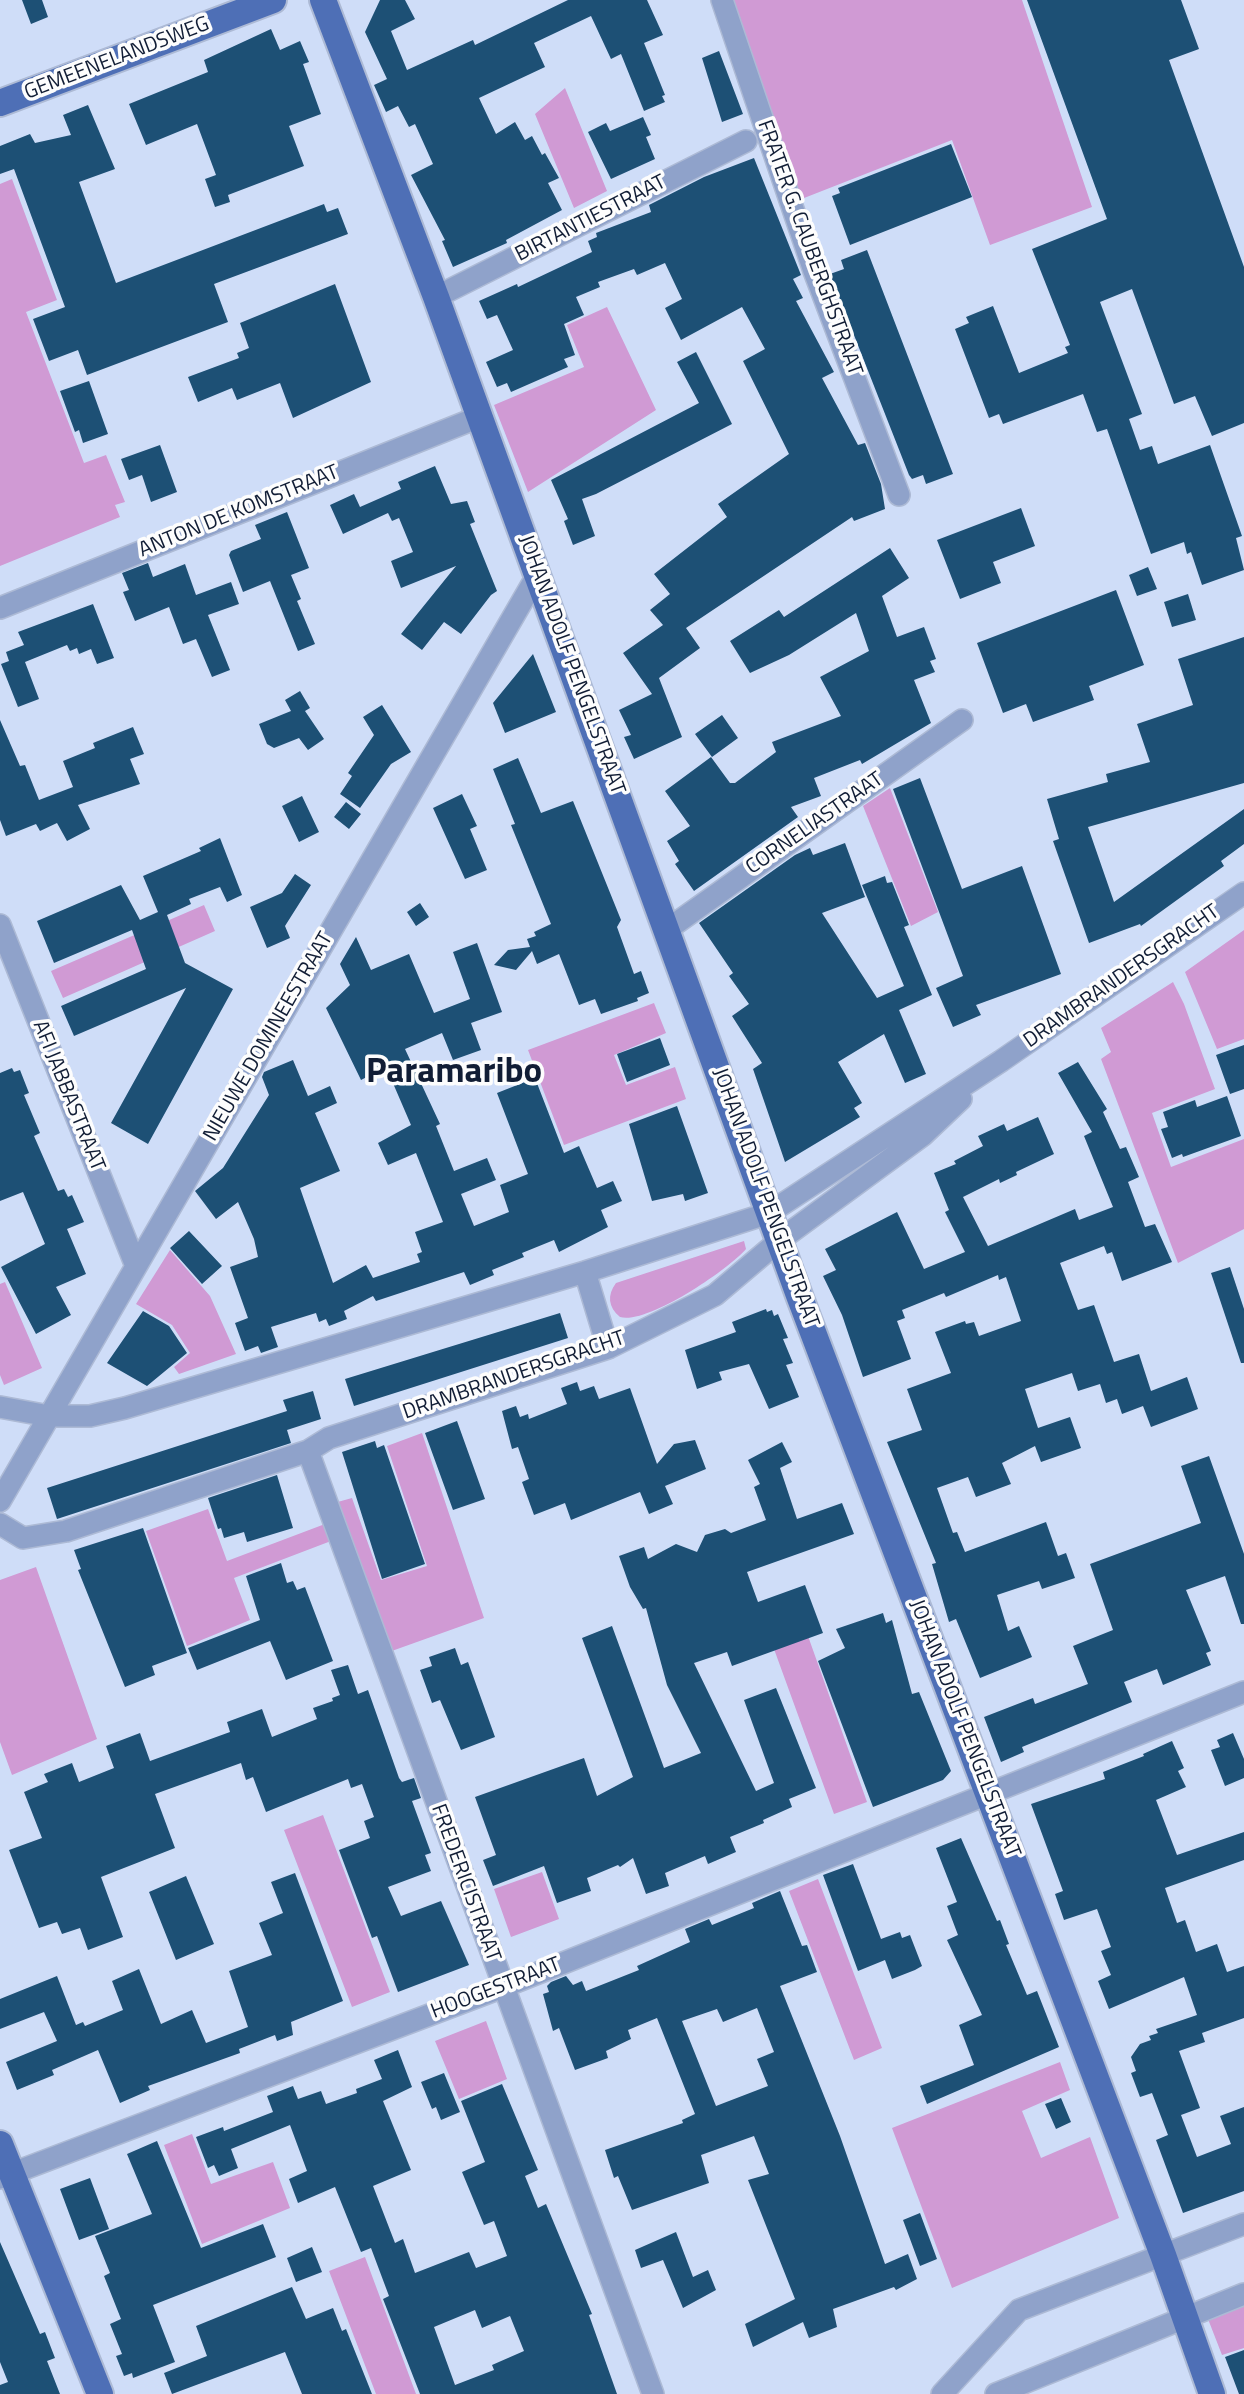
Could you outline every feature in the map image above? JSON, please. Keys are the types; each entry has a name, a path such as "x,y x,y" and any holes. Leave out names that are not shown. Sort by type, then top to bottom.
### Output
{"main road":[{"name":"GEMEENELANDSWEG","path":"0,103 273,0"},
{"name":"JOHAN ADOLF PENGELSTRAAT","path":"323,0 538,574 769,1213 1164,2255 1212,2394"},
{"path":"0,2144 6,2175 100,2394"}],"street":[{"name":"FRATER G. CAUBERGHSTRAAT","path":"722,0 814,271 899,495"},
{"name":"BIRTANTIESTRAAT","path":"436,297 746,141"},
{"name":"ANTON DE KOMSTRAAT","path":"0,607 479,417"},
{"name":"NIEUWE DOMINEESTRAAT","path":"0,1501 538,574"},
{"name":"CORNELIASTRAAT","path":"668,929 962,720"},
{"name":"DRAMBRANDERSGRACHT","path":"0,1407 49,1416 90,1416 125,1408 585,1272 769,1213 1001,1061 1244,893"},
{"name":"AFI JABBASTRAAT","path":"0,925 136,1266"},
{"name":"DRAMBRANDERSGRACHT","path":"0,1524 23,1538 66,1531 307,1451 329,1438 608,1348 715,1295 780,1240 923,1135 1001,1061"},
{"path":"585,1272 608,1348"},
{"name":"FREDERICISTRAAT","path":"307,1451 653,2394"},
{"name":"HOOGESTRAAT","path":"6,2175 503,1987 988,1791 1244,1692"},
{"path":"942,2394 1019,2309 1244,2224"},
{"path":"996,2394 1244,2294"}],"shaded area":[{"path":"730,0 1022,0 1092,207 990,245 952,140 799,200"},
{"path":"565,88 607,191 574,208 535,114"},
{"path":"12,179 57,300 26,312 84,463 106,455 125,502 115,505 120,517 0,566 0,184"},
{"path":"607,307 656,410 528,492 494,405 584,367 567,325"},
{"path":"890,788 938,912 911,926 863,806"},
{"path":"204,905 215,931 63,998 51,971"},
{"path":"1244,930 1244,1039 1217,1049 1185,972"},
{"path":"1173,982 1184,1004 1215,1089 1152,1113 1171,1167 1244,1139 1244,1229 1178,1263 1101,1059 1111,1052 1101,1028"},
{"path":"654,1003 666,1033 614,1055 626,1085 675,1067 686,1099 564,1145 528,1050"},
{"path":"744,1241 746,1249 723,1270 667,1305 649,1313 620,1317 611,1305 610,1296 616,1283"},
{"path":"170,1250 210,1296 236,1354 179,1374 174,1367 190,1353 172,1325 136,1304"},
{"path":"5,1282 42,1368 4,1385 0,1375 0,1284"},
{"path":"422,1433 484,1618 389,1652 334,1503 352,1498 381,1580 427,1566 387,1446"},
{"path":"208,1509 227,1561 325,1524 331,1541 234,1578 250,1620 187,1646 146,1531"},
{"path":"36,1567 97,1739 12,1775 0,1742 0,1580"},
{"path":"808,1636 867,1802 834,1814 774,1649"},
{"path":"323,1815 390,1992 352,2007 284,1830"},
{"path":"542,1872 559,1919 511,1937 494,1889"},
{"path":"818,1879 882,2048 854,2060 789,1891"},
{"path":"486,2021 507,2079 459,2099 435,2041"},
{"path":"1060,2062 1070,2090 1022,2111 1041,2158 1090,2137 1119,2218 952,2288 892,2128"},
{"path":"192,2134 211,2184 273,2162 290,2208 202,2244 164,2145"},
{"path":"365,2257 416,2394 376,2394 329,2271"},
{"path":"1244,2305 1244,2348 1222,2355 1208,2319"}],"building":[{"path":"22,0 42,0 48,17 31,24"},
{"path":"380,0 405,0 415,19 391,31 407,70 473,40 475,45 568,0 647,0 663,35 644,43 665,95 662,96 665,102 644,111 621,54 611,59 591,16 534,43 545,67 479,98 496,134 515,122 525,140 532,136 542,155 545,153 559,178 548,183 562,210 506,240 507,243 453,267 442,241 445,240 411,175 433,164 415,124 409,127 398,106 386,112 374,85 387,79 365,32"},
{"path":"1027,0 1181,0 1199,49 1169,60 1244,267 1244,423 1212,436 1195,396 1174,404 1132,289 1100,302 1142,414 1129,419 1140,450 1152,446 1158,464 1210,445 1242,536 1236,538 1244,570 1202,585 1191,552 1187,554 1184,542 1151,554 1107,429 1097,432 1083,394 1003,424 999,414 989,418 955,329 969,323 966,317 993,306 1019,373 1068,353 1065,347 1070,345 1032,249 1107,219"},
{"path":"271,29 280,50 300,41 309,62 303,64 321,114 289,126 304,166 228,195 230,202 215,207 205,179 216,175 197,124 146,145 129,104 208,72 204,60"},
{"path":"719,51 743,114 722,122 702,58"},
{"path":"88,105 115,169 79,182 116,283 324,204 327,212 338,208 348,234 214,284 228,322 87,375 78,350 49,361 33,319 65,307 14,169 0,174 0,146 30,134 35,143 71,135 63,115"},
{"path":"643,117 651,135 646,137 655,159 611,179 588,132 606,123 610,131"},
{"path":"951,144 972,197 850,245 832,196 840,193 838,188"},
{"path":"754,158 801,275 793,279 803,298 796,301 834,372 822,378 858,445 865,443 881,484 885,509 854,521 852,517 686,628 700,648 659,678 682,737 634,759 624,737 631,735 619,710 652,694 623,653 663,625 650,610 670,594 654,574 727,517 718,504 789,454 743,361 765,349 742,307 681,340 665,308 682,299 665,263 637,275 634,269 598,282 600,287 576,297 584,315 564,324 575,355 564,359 568,367 511,392 507,383 497,387 486,362 513,350 497,315 487,319 479,301 517,284 518,287 592,252 588,241 597,237 596,233 651,212 649,205 704,177"},
{"path":"867,250 953,474 926,484 923,475 912,479 909,475 830,274 844,269 841,260"},
{"path":"335,284 371,382 293,418 280,383 237,400 232,388 198,402 188,377 239,358 237,353 249,348 240,323"},
{"path":"696,352 732,424 582,499 595,536 573,545 564,521 568,519 551,480 699,403 677,362"},
{"path":"89,381 108,434 83,443 79,430 75,432 60,391"},
{"path":"160,445 177,492 151,502 142,475 129,480 121,459"},
{"path":"435,466 451,504 467,501 475,522 470,524 497,591 461,634 444,622 422,650 401,634 456,566 401,588 391,561 413,552 399,518 392,521 388,513 343,534 330,505 354,494 360,507 401,489 398,482"},
{"path":"1021,508 1035,546 993,562 1001,583 960,599 937,540"},
{"path":"287,512 309,568 291,575 301,599 297,601 315,644 298,651 270,581 243,592 229,555 231,551 261,539 255,525"},
{"path":"890,548 909,578 882,596 897,637 924,627 936,659 930,661 935,672 914,680 931,723 862,764 860,760 814,778 821,796 791,807 798,817 694,891 675,864 679,861 667,841 690,826 665,791 711,757 730,783 735,783 776,752 772,742 841,716 820,677 869,651 856,613 789,655 750,673 730,641 779,610 784,617"},
{"path":"148,563 153,577 185,564 196,595 231,582 239,604 208,615 230,670 212,677 196,639 183,644 169,607 135,621 123,592 129,590 122,573"},
{"path":"1148,567 1157,589 1137,596 1129,575"},
{"path":"1116,590 1144,665 1089,686 1094,700 1033,722 1026,704 1003,713 977,643"},
{"path":"1188,594 1196,620 1172,627 1164,602"},
{"path":"93,604 114,658 97,664 91,649 79,654 77,648 70,651 67,645 25,662 39,699 18,707 1,664 9,661 6,652 24,645 18,632"},
{"path":"1244,637 1244,783 1088,827 1114,902 1244,809 1244,844 1221,861 1224,866 1141,926 1140,924 1089,943 1053,841 1059,839 1047,799 1108,782 1106,774 1150,762 1137,724 1193,705 1178,659"},
{"path":"533,654 556,712 505,733 493,703"},
{"path":"300,691 310,708 305,711 324,739 308,750 299,738 274,748 267,744 259,724 291,711 285,700"},
{"path":"382,705 411,752 391,764 360,808 340,794 352,776 348,773 374,735 363,717"},
{"path":"722,715 738,738 712,757 695,734"},
{"path":"0,720 20,766 25,765 39,800 73,787 63,761 95,748 93,743 133,727 144,754 130,759 140,784 78,805 90,829 67,841 57,823 40,831 36,824 6,836 0,820"},
{"path":"518,758 541,813 573,801 621,920 617,927 634,974 641,971 649,993 637,998 638,1001 601,1014 595,999 579,1005 559,954 537,964 532,951 516,970 494,965 508,950 530,947 527,939 536,936 534,932 551,924 511,825 515,824 493,769"},
{"path":"920,778 962,889 1022,866 1061,974 976,1005 981,1015 953,1027 936,988 963,976 893,789"},
{"path":"462,794 477,826 470,829 487,870 465,879 433,808"},
{"path":"302,796 319,832 299,842 282,806"},
{"path":"346,802 361,814 349,829 334,817"},
{"path":"220,838 242,895 227,902 220,887 189,899 191,904 167,915 185,963 233,989 148,1144 111,1123 186,988 74,1036 61,1006 146,969 132,930 54,963 37,921 121,885 140,920 158,912 143,876 201,851 199,848"},
{"path":"845,843 865,897 822,913 877,998 904,986 862,885 885,876 887,883 892,882 909,925 904,927 932,995 899,1010 926,1074 905,1083 884,1034 838,1062 862,1103 854,1108 860,1117 785,1162 753,1069 762,1063 732,1016 749,1004 729,976 733,973 699,923 795,855 810,848 813,855"},
{"path":"295,874 311,885 285,926 290,938 267,948 250,907 282,893"},
{"path":"420,903 429,917 416,926 407,912"},
{"path":"356,937 371,970 409,954 434,1013 470,999 453,952 477,943 502,1012 471,1023 481,1050 453,1060 442,1033 405,1049 440,1124 436,1126 454,1171 487,1158 496,1180 461,1194 474,1226 509,1212 500,1185 528,1174 497,1093 535,1078 564,1153 579,1146 597,1188 613,1181 622,1201 601,1210 608,1227 559,1252 554,1240 522,1253 524,1257 492,1270 494,1275 470,1285 464,1272 376,1301 373,1296 344,1311 347,1319 329,1326 326,1319 319,1322 316,1313 271,1327 278,1347 261,1353 258,1346 245,1351 235,1323 248,1318 230,1267 258,1257 254,1239 238,1202 216,1219 195,1191 223,1168 269,1095 262,1077 264,1072 293,1060 308,1096 330,1086 337,1103 315,1113 340,1171 300,1188 333,1283 366,1265 373,1278 420,1262 417,1254 422,1252 415,1232 443,1222 416,1153 388,1165 378,1143 411,1125 386,1067 361,1080 326,1008 350,985 340,964"},
{"path":"660,1038 670,1065 627,1082 617,1054"},
{"path":"1244,1045 1244,1089 1230,1094 1216,1055"},
{"path":"1078,1062 1107,1109 1103,1112 1120,1149 1126,1147 1139,1177 1128,1182 1145,1227 1155,1224 1172,1262 1122,1281 1112,1252 1107,1254 1104,1246 1060,1263 1078,1310 1094,1305 1114,1362 1139,1354 1151,1391 1187,1377 1198,1409 1151,1427 1143,1406 1122,1414 1117,1399 1106,1403 1100,1384 1078,1391 1072,1373 1025,1389 1038,1428 1070,1417 1081,1448 1041,1462 1035,1446 1002,1463 1011,1484 976,1497 968,1477 937,1488 953,1533 957,1532 965,1552 1046,1522 1058,1556 1066,1553 1075,1578 1042,1589 1039,1581 997,1595 1008,1631 1019,1626 1032,1657 980,1678 956,1619 949,1622 932,1564 936,1563 887,1442 922,1430 907,1389 951,1373 935,1332 965,1321 966,1324 974,1322 979,1336 1021,1321 1006,1277 999,1280 998,1275 946,1297 944,1293 902,1310 905,1318 897,1321 911,1359 863,1377 842,1315 823,1276 836,1270 825,1249 897,1212 924,1269 965,1252 945,1212 949,1210 934,1173 956,1164 954,1161 983,1146 978,1136 1004,1124 1007,1131 1038,1117 1054,1154 1016,1172 1017,1175 1000,1183 999,1179 963,1197 988,1246 1075,1209 1079,1220 1113,1207 1084,1136 1092,1132 1058,1073"},
{"path":"12,1068 14,1072 20,1070 29,1093 24,1095 40,1133 34,1136 58,1191 64,1189 68,1197 72,1195 84,1222 67,1229 86,1274 56,1287 71,1315 36,1334 1,1267 45,1244 23,1192 0,1201 0,1073"},
{"path":"1227,1096 1241,1136 1183,1157 1182,1154 1172,1158 1161,1129 1168,1127 1163,1112 1195,1100 1197,1107"},
{"path":"677,1106 708,1193 685,1201 683,1194 652,1201 629,1124"},
{"path":"189,1231 222,1266 202,1284 170,1248"},
{"path":"1230,1267 1244,1309 1244,1363 1241,1363 1211,1273"},
{"path":"766,1309 767,1312 772,1310 774,1316 778,1314 788,1338 783,1339 793,1363 786,1365 799,1397 769,1409 749,1364 719,1372 722,1380 697,1389 685,1350 736,1332 732,1322"},
{"path":"143,1311 169,1326 187,1353 147,1386 107,1363"},
{"path":"560,1313 568,1338 354,1406 345,1379"},
{"path":"577,1382 580,1391 594,1386 599,1399 630,1388 657,1464 674,1444 695,1440 706,1469 665,1486 673,1504 649,1514 640,1492 571,1520 565,1503 534,1515 522,1482 529,1479 518,1447 512,1449 502,1411 516,1406 520,1417 528,1414 529,1419 567,1404 561,1388"},
{"path":"313,1391 321,1419 287,1430 291,1443 57,1519 47,1488 287,1411 283,1400"},
{"path":"457,1421 485,1499 453,1510 425,1433"},
{"path":"375,1441 377,1448 384,1445 425,1564 382,1579 342,1452"},
{"path":"782,1442 792,1462 780,1468 797,1519 842,1503 854,1534 747,1572 758,1602 805,1585 823,1633 732,1666 727,1652 694,1663 756,1791 774,1783 744,1700 776,1688 816,1788 789,1799 792,1807 763,1820 764,1823 730,1837 736,1852 708,1864 705,1856 665,1873 669,1886 646,1894 633,1858 620,1867 618,1865 587,1878 591,1891 557,1903 544,1866 493,1886 483,1860 496,1855 475,1797 584,1758 597,1796 633,1777 582,1638 612,1626 664,1768 701,1753 667,1685 646,1608 643,1609 630,1587 619,1556 644,1547 648,1559 676,1544 697,1552 705,1535 725,1529 731,1533 766,1520 754,1487 760,1484 748,1460"},
{"path":"1209,1456 1244,1554 1244,1624 1241,1624 1225,1576 1186,1590 1211,1651 1206,1653 1211,1665 1163,1685 1157,1669 1124,1682 1132,1702 1022,1747 1024,1752 1001,1762 984,1717 1033,1698 1035,1704 1088,1684 1073,1646 1113,1630 1090,1564 1201,1523 1181,1466"},
{"path":"277,1475 293,1528 247,1542 244,1532 224,1538 221,1528 218,1529 208,1498"},
{"path":"143,1528 187,1653 152,1666 155,1675 125,1687 78,1570 81,1569 74,1550"},
{"path":"281,1563 287,1583 293,1581 297,1590 305,1587 333,1661 286,1680 270,1641 197,1670 188,1648 260,1620 246,1576"},
{"path":"883,1613 886,1623 892,1620 912,1694 919,1692 951,1771 943,1780 873,1807 818,1661 845,1648 836,1629"},
{"path":"455,1648 461,1665 468,1662 495,1737 461,1750 440,1700 432,1703 420,1670 432,1666 429,1657"},
{"path":"348,1665 358,1694 368,1690 399,1778 402,1782 414,1778 421,1798 412,1801 431,1853 425,1855 431,1871 388,1887 401,1916 441,1901 469,1965 398,1992 377,1936 372,1938 339,1850 370,1838 364,1821 374,1817 362,1784 351,1788 348,1779 266,1812 253,1777 246,1780 241,1763 155,1794 175,1848 101,1877 123,1937 88,1950 80,1928 62,1934 57,1922 39,1928 9,1850 42,1838 24,1792 48,1782 44,1774 72,1763 79,1782 114,1768 106,1746 140,1733 150,1761 230,1732 227,1722 262,1709 272,1737 317,1719 313,1708 333,1701 332,1698 340,1695 331,1670"},
{"path":"1233,1733 1244,1759 1244,1778 1225,1786 1211,1750 1220,1747 1217,1740"},
{"path":"1172,1741 1184,1768 1178,1771 1186,1787 1156,1800 1177,1855 1244,1832 1244,1860 1165,1888 1177,1923 1185,1920 1196,1952 1217,1944 1227,1972 1244,1966 1244,2018 1202,2033 1205,2042 1179,2051 1200,2108 1181,2115 1197,2157 1231,2144 1220,2116 1244,2107 1244,2191 1183,2213 1156,2140 1168,2135 1152,2093 1140,2097 1131,2073 1136,2071 1131,2057 1140,2044 1151,2040 1149,2036 1158,2033 1156,2029 1197,2015 1184,1977 1109,2009 1098,1981 1111,1975 1101,1951 1111,1947 1097,1909 1064,1920 1055,1894 1063,1891 1031,1804 1105,1779 1103,1772 1144,1756 1143,1754"},
{"path":"961,1838 997,1921 1000,1920 1009,1944 1006,1945 1027,1995 1037,1991 1059,2047 927,2104 920,2086 974,2065 959,2025 982,2015 947,1940 958,1935 947,1906 957,1902 936,1848"},
{"path":"853,1864 881,1939 900,1932 902,1938 910,1935 922,1966 892,1979 885,1960 858,1971 823,1875"},
{"path":"295,1873 343,2001 291,2022 293,2035 277,2041 275,2035 239,2049 240,2053 148,2086 150,2090 120,2103 98,2050 52,2070 54,2075 17,2090 6,2062 57,2041 44,2012 0,2029 0,1999 57,1976 76,2025 83,2022 85,2026 123,2010 112,1981 139,1969 161,2024 192,2010 206,2043 248,2027 229,1971 272,1955 259,1923 283,1913 271,1882"},
{"path":"186,1876 214,1944 176,1960 149,1892"},
{"path":"780,1891 802,1946 807,1945 817,1972 780,1986 840,2136 885,2264 908,2254 917,2279 896,2290 894,2287 833,2309 837,2327 809,2338 803,2322 753,2347 745,2324 795,2299 748,2180 769,2174 754,2136 701,2155 709,2183 632,2210 618,2176 614,2178 605,2150 683,2123 682,2120 695,2114 657,2018 628,2030 631,2039 606,2051 608,2058 575,2070 559,2028 553,2031 543,1994 549,1992 547,1986 551,1982 566,1976 573,1985 582,1981 586,1991 639,1970 637,1966 690,1942 685,1929 709,1919 712,1925 754,1908 752,1903","holes":["757,2008 774,2052 757,2059 768,2086 716,2106 682,2021 717,2009 723,2022"]},
{"path":"398,2050 412,2087 383,2101 411,2170 373,2186 395,2243 403,2239 415,2273 469,2252 476,2268 507,2256 494,2221 484,2225 462,2172 485,2162 461,2101 502,2084 538,2170 525,2176 538,2208 546,2204 592,2314 589,2315 617,2394 420,2394 383,2299 389,2296 371,2248 361,2252 335,2187 298,2203 289,2179 307,2171 290,2125 231,2149 238,2168 219,2176 214,2165 208,2168 196,2137 223,2127 224,2131 273,2112 267,2096 293,2086 298,2099 321,2091 326,2104 357,2093 356,2089 382,2079 374,2060","holes":["475,2310 482,2328 510,2316 524,2351 492,2365 494,2370 455,2385 434,2327"]},
{"path":"444,2073 460,2112 441,2120 436,2107 432,2109 421,2082"},
{"path":"1061,2098 1071,2122 1056,2129 1045,2104"},
{"path":"157,2141 201,2248 263,2224 276,2257 153,2305 175,2362 133,2378 132,2373 124,2376 116,2356 122,2354 110,2324 121,2319 104,2276 110,2273 95,2236 152,2214 127,2154"},
{"path":"90,2178 109,2229 79,2240 60,2189"},
{"path":"920,2213 937,2259 920,2266 903,2220"},
{"path":"676,2232 693,2277 708,2270 716,2290 683,2308 663,2260 641,2268 635,2250"},
{"path":"0,2242 40,2334 45,2332 55,2358 47,2361 60,2394 0,2394 0,2385 8,2382 0,2362"},
{"path":"312,2247 322,2272 296,2282 287,2258"},
{"path":"292,2287 306,2319 333,2308 342,2331 346,2329 372,2394 302,2394 285,2352 172,2394 164,2373 207,2356 196,2326"},
{"path":"1244,2350 1244,2394 1239,2394 1225,2357"}],"district":[{"name":"Paramaribo","path":"454,1073"}]}
